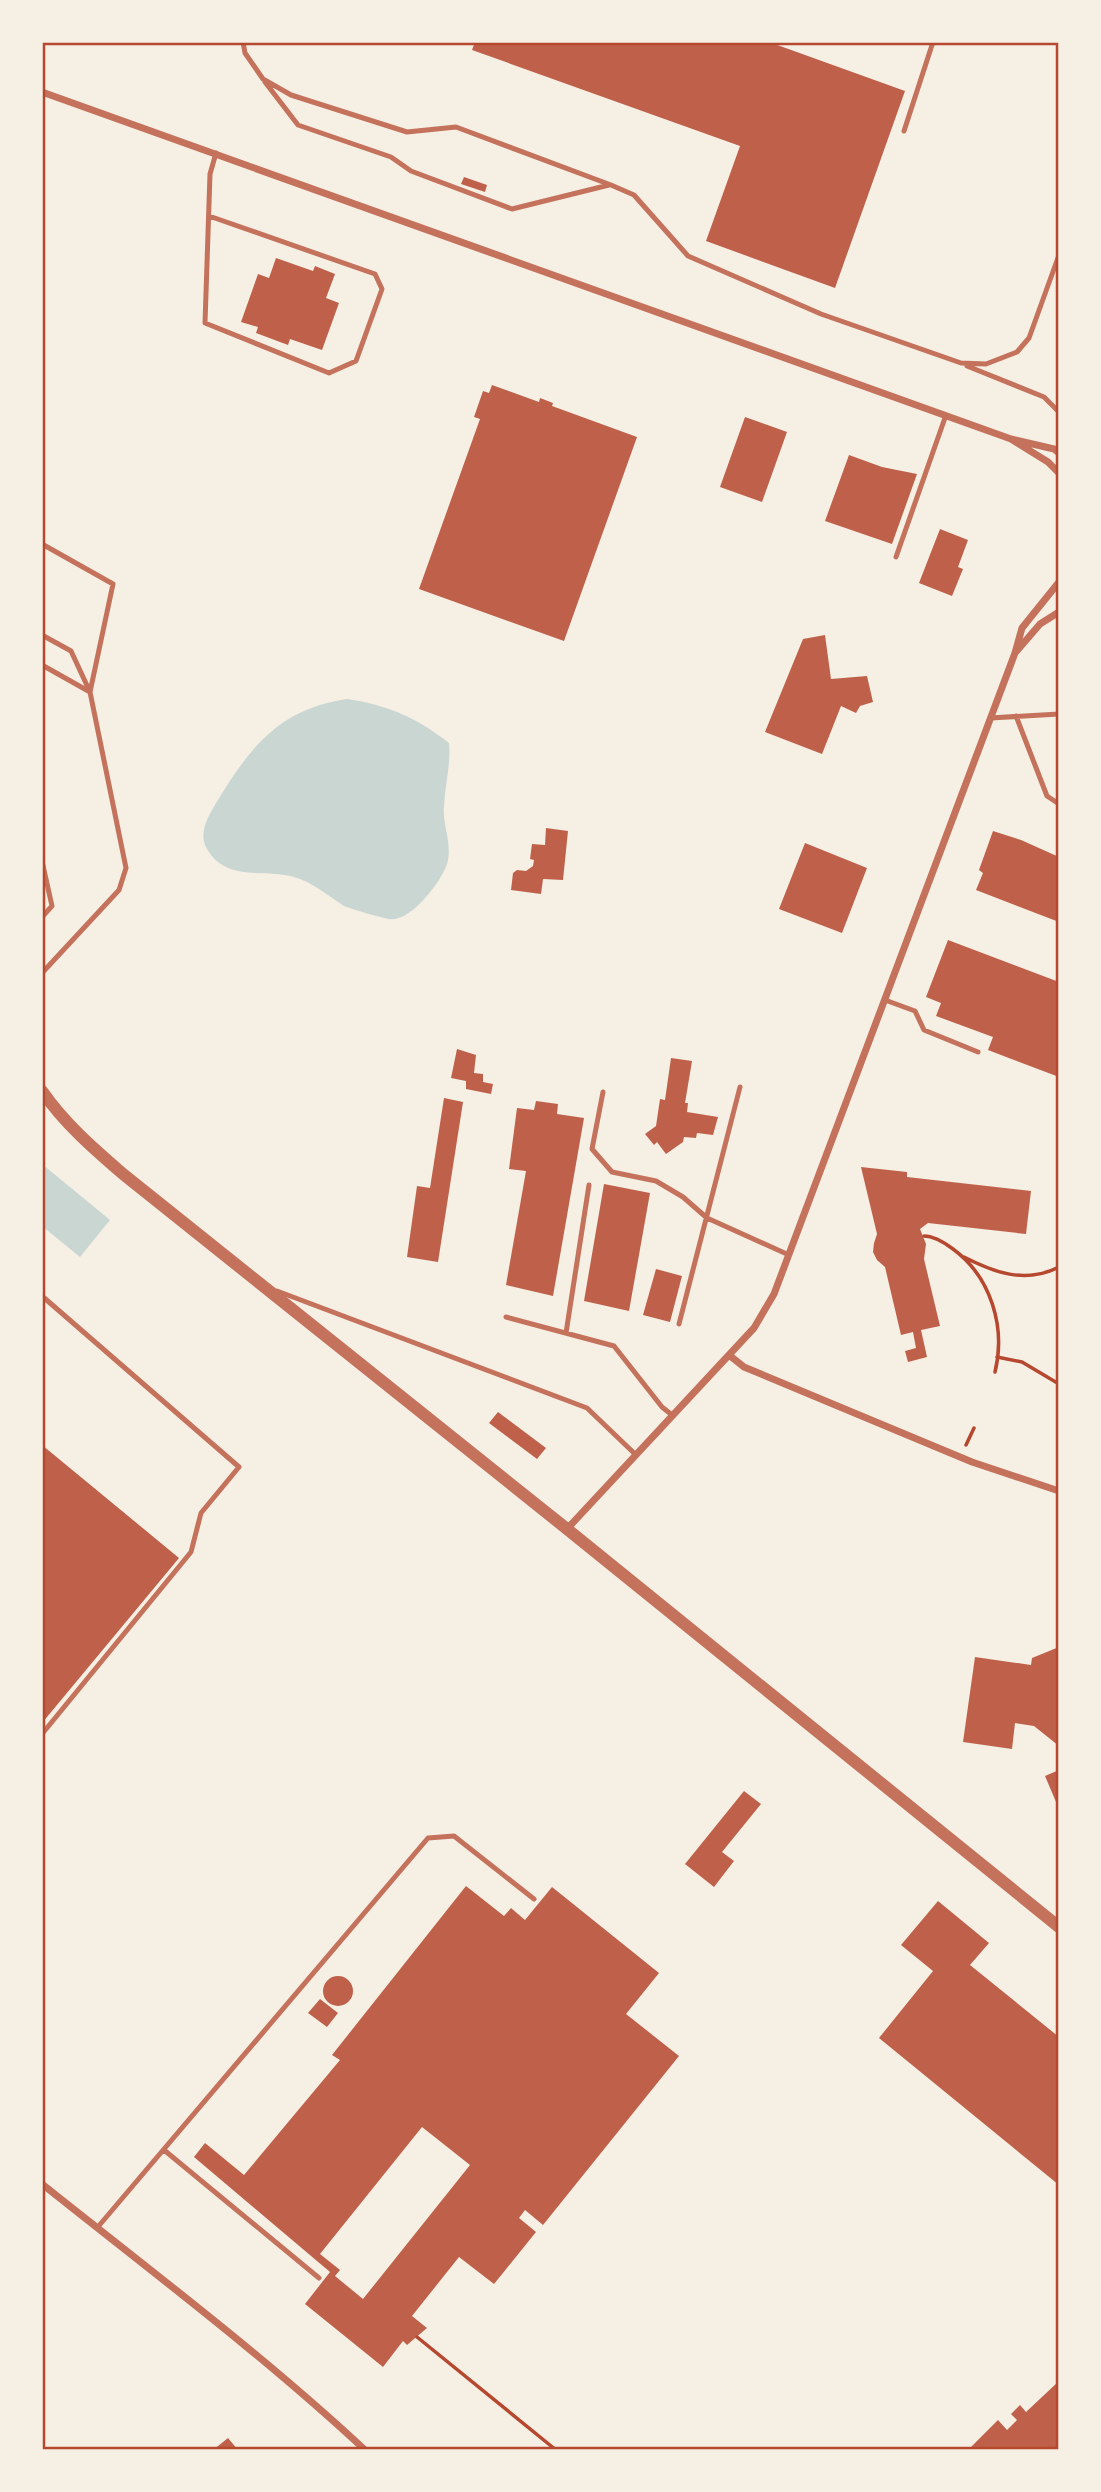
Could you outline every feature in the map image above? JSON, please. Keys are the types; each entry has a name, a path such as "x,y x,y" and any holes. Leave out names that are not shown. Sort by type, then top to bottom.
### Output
{"street":[{"path":"42,92 1011,439 1054,449 1059,453"},
{"path":"1011,439 1048,462 1059,473"},
{"path":"567,1529 754,1328 774,1294 1015,653 1022,628 1059,582"},
{"path":"1015,653 1040,624 1059,612"},
{"path":"42,1091 53,1107 87,1143 1059,1927"},
{"path":"729,1355 744,1367 962,1457 1059,1491"},
{"path":"42,2184 235,2338 365,2450"}],"lane":[{"path":"243,42 245,53 298,125 391,157 411,171 512,209 611,185"},
{"path":"904,131 932,45 930,42"},
{"path":"263,79 291,95 407,132 456,127 611,185 634,195 688,256 821,314 961,363 1044,397 1059,412"},
{"path":"209,216 376,274 383,289 356,360 329,373 205,323 209,174 216,153"},
{"path":"961,363 986,364 1017,352 1029,338 1059,255"},
{"path":"896,557 946,415"},
{"path":"42,544 113,583 90,692"},
{"path":"42,635 71,651 90,692 126,868 119,890 42,972"},
{"path":"42,665 90,692"},
{"path":"990,718 1059,714"},
{"path":"1016,716 1047,796 1059,804"},
{"path":"42,861 52,906 42,917"},
{"path":"885,1000 915,1012 924,1030 978,1052"},
{"path":"679,1324 740,1087"},
{"path":"603,1092 593,1149 612,1172 656,1181 683,1197 707,1218 789,1255"},
{"path":"566,1333 589,1185"},
{"path":"264,1287 587,1408 635,1454"},
{"path":"42,1296 239,1467 201,1513 191,1552 42,1734"},
{"path":"506,1317 614,1346 662,1407 672,1415"},
{"path":"97,2228 428,1838 454,1836 534,1899"},
{"path":"164,2150 320,2278"}],"path":[{"path":"924,1236 937,1239 980,1265 1013,1276 1043,1274 1059,1267"},
{"path":"960,1254 982,1281 995,1311 998,1327 995,1372"},
{"path":"997,1357 1022,1362 1059,1384"},
{"path":"962,1457 974,1428"},
{"path":"417,2337 556,2450"}],"shaded area":[{"path":"347,699 401,713 449,743 444,813 449,849 447,864 424,900 397,919 344,906 301,879 247,872 225,866 215,860 204,843 204,830 212,811 230,781 256,747 285,721 303,711"},
{"path":"42,1164 110,1220 80,1257 42,1226"}],"building":[{"path":"475,42 769,42 905,91 835,288 706,241 740,146 472,50"},
{"path":"464,177 487,185 485,192 461,184"},
{"path":"276,258 313,271 315,266 335,274 326,298 339,303 322,350 290,339 288,345 256,333 258,327 241,322 258,274 269,278"},
{"path":"492,385 539,402 540,398 553,403 552,406 637,437 564,641 419,589 480,419 474,417 483,391 489,393"},
{"path":"745,417 787,432 762,502 720,487"},
{"path":"849,455 882,467 917,474 892,544 825,521"},
{"path":"940,529 968,540 958,567 963,569 952,596 919,583"},
{"path":"825,635 831,679 867,676 873,702 860,706 856,713 841,706 822,754 765,732 803,639"},
{"path":"546,828 568,831 563,880 543,879 541,894 511,890 513,873 517,870 526,871 533,866 534,860 530,859 532,844 545,845"},
{"path":"993,831 1059,857 1059,922 976,890 983,873 979,870"},
{"path":"805,843 867,868 842,933 779,909"},
{"path":"948,940 1059,982 1059,1077 988,1050 993,1037 936,1016 941,1003 926,997"},
{"path":"457,1049 476,1055 474,1073 483,1074 483,1082 493,1084 491,1094 466,1089 466,1081 451,1078"},
{"path":"671,1058 692,1061 685,1103 688,1103 687,1112 718,1117 713,1135 697,1133 696,1138 684,1137 683,1142 666,1154 657,1142 654,1145 645,1134 656,1126 660,1099 665,1100"},
{"path":"444,1098 463,1102 438,1262 407,1257 417,1186 430,1188"},
{"path":"536,1101 558,1104 557,1114 584,1118 553,1296 506,1285 526,1171 509,1169 517,1108 534,1110"},
{"path":"861,1167 907,1172 907,1177 1031,1191 1026,1234 928,1223 920,1229 926,1244 924,1259 940,1326 921,1330 927,1357 908,1362 905,1351 916,1348 913,1332 901,1335 885,1267 873,1252 877,1234"},
{"path":"604,1184 650,1193 629,1311 584,1301"},
{"path":"656,1269 682,1276 670,1322 643,1315"},
{"path":"498,1412 546,1448 537,1459 489,1423"},
{"path":"42,1445 179,1558 42,1723"},
{"path":"1059,1647 1059,1746 1034,1726 1015,1723 1012,1749 963,1742 975,1657 1031,1665 1032,1658"},
{"path":"1059,1770 1059,1809 1045,1776"},
{"path":"744,1791 761,1804 722,1852 734,1861 714,1887 685,1864"},
{"path":"466,1886 504,1916 511,1908 525,1920 552,1887 659,1973 626,2014 679,2056 543,2225 525,2210 519,2218 536,2232 494,2284 459,2257 412,2316 427,2328 407,2345 403,2341 383,2367 305,2304 330,2272 194,2157 205,2143 244,2175 340,2060 332,2055","holes":["422,2127 470,2165 363,2299 335,2276 340,2270 320,2254"]},
{"path":"938,1901 989,1943 970,1965 1059,2037 1059,2185 879,2038 933,1971 901,1945"},
{"path":"338,1976 344,1977 352,1985 352,1997 344,2005 338,2006 332,2005 324,1997 323,1991 324,1985 332,1977"},
{"path":"320,1999 338,2013 327,2027 308,2013"},
{"path":"1059,2381 1059,2450 968,2450 998,2420 1007,2430 1017,2420 1011,2414 1020,2405 1026,2412"},
{"path":"228,2438 238,2450 213,2450"}]}
